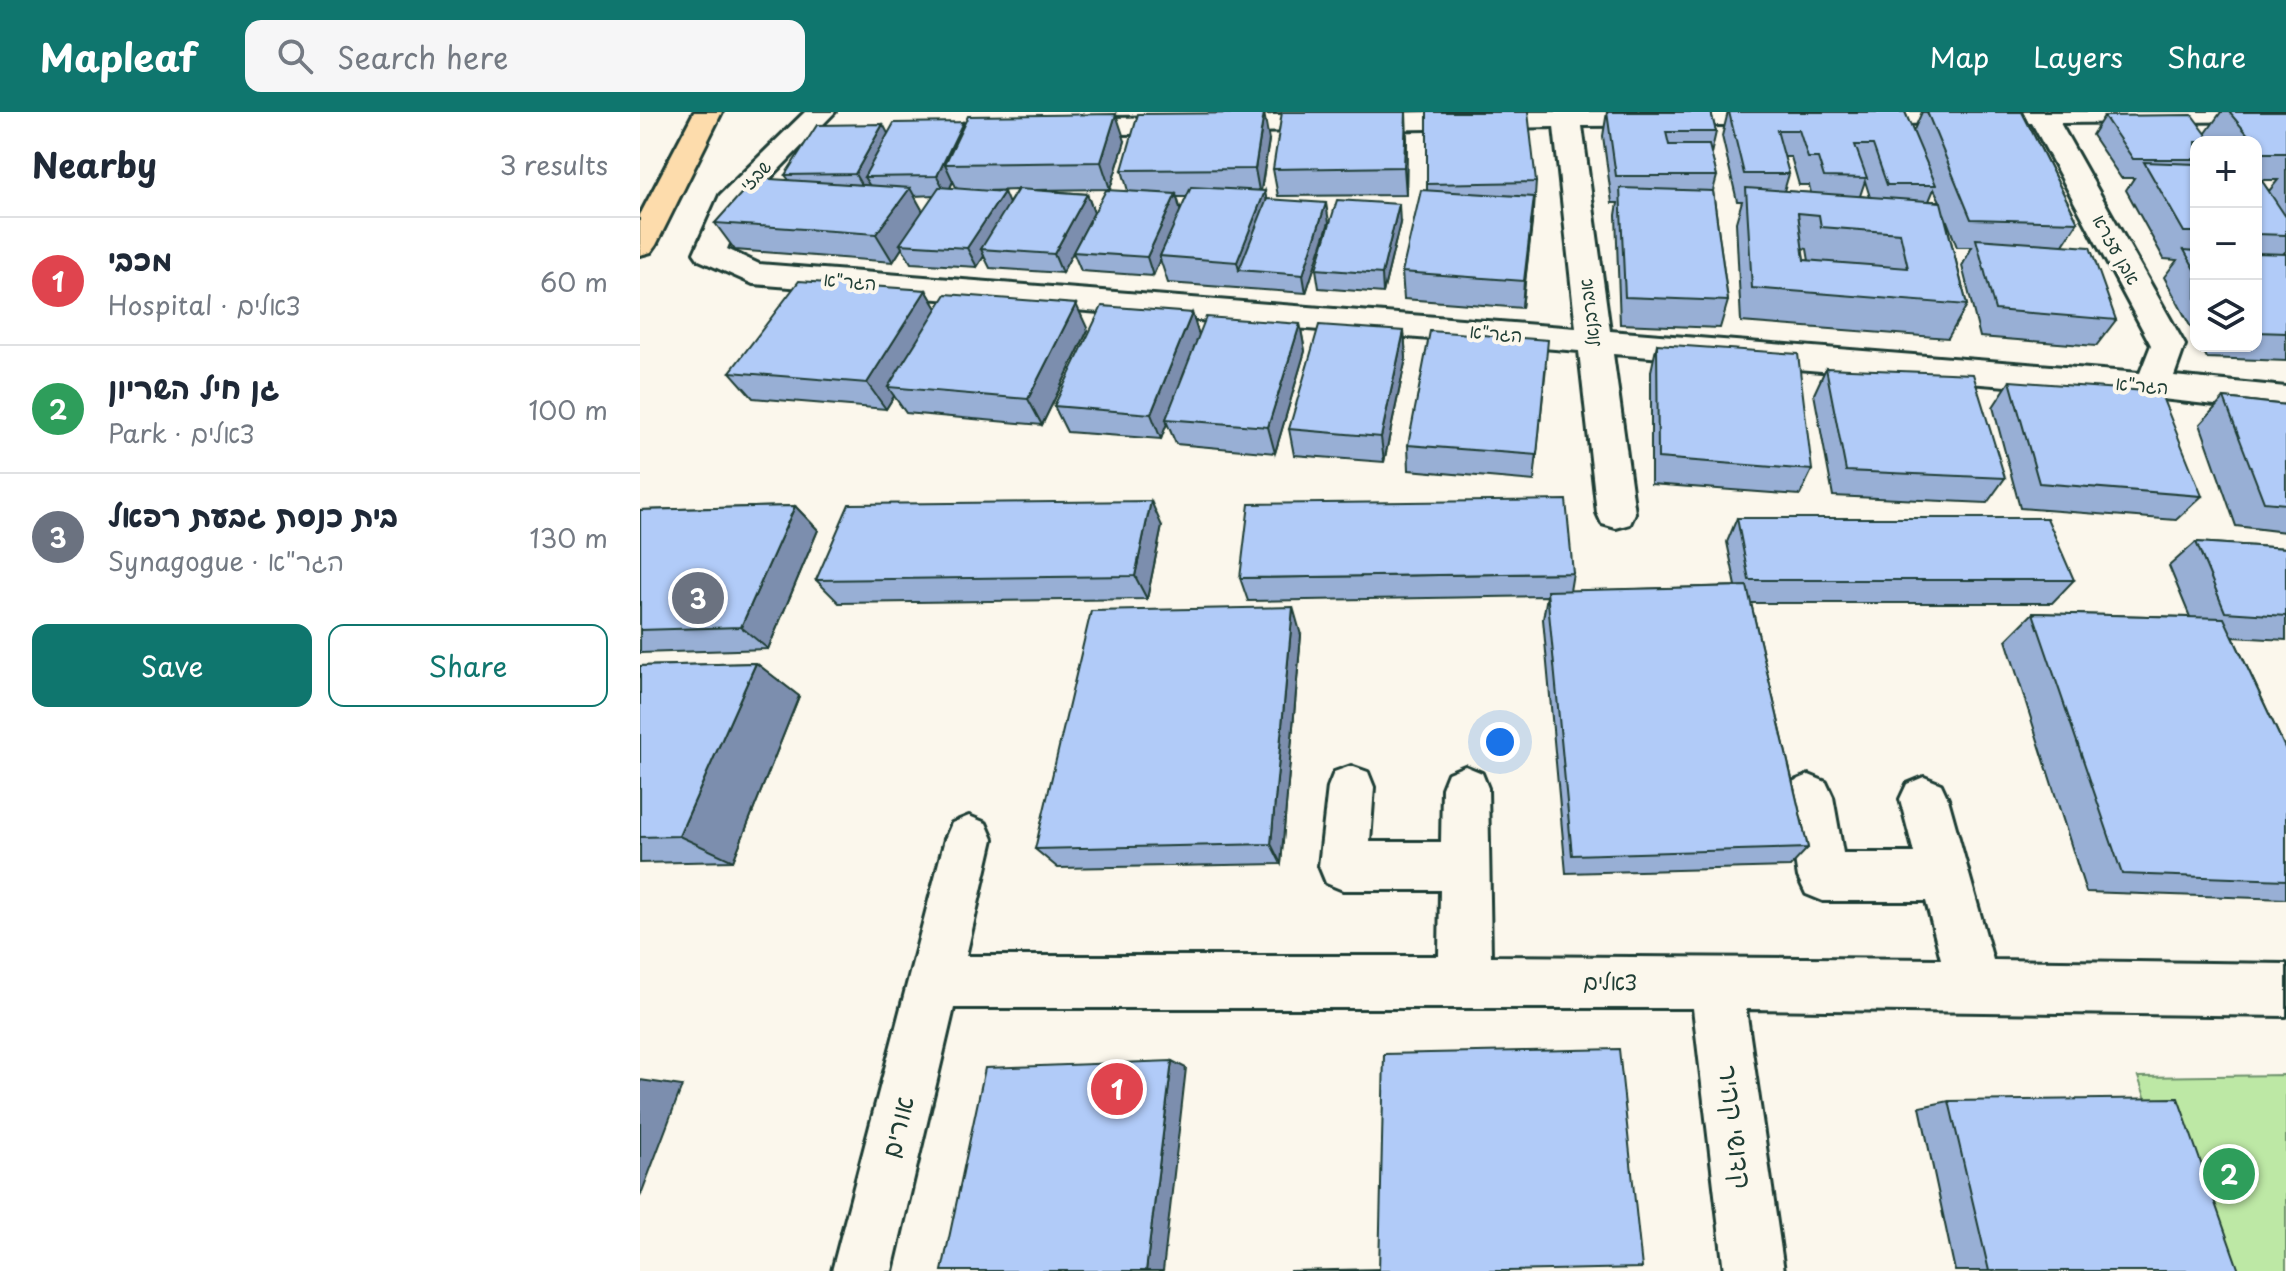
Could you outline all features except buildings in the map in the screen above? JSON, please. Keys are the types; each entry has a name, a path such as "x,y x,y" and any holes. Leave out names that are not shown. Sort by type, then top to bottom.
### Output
{"highway":[{"path":"640,245 708,112"}],"street":[{"path":"1035,127 1566,115 2043,117 2286,113"},
{"name":"אברבנאל","path":"1566,115 1616,513"},
{"name":"אבן עזרא","path":"2043,117 2168,345 2153,386"},
{"name":"שבזי","path":"710,253 731,201 790,141 832,122"},
{"name":"הגר\"א","path":"710,253 753,274 2153,386 2286,400"},
{"path":"1351,787 1343,866 1465,866"},
{"path":"1465,788 1465,982"},
{"path":"1809,797 1823,877 1946,877"},
{"path":"1924,799 1974,985"},
{"name":"אורים","path":"862,1271 969,839"},
{"name":"צאלים","path":"933,982 1716,982 2286,990"},
{"name":"קדושי קהיר","path":"1716,982 1754,1271"}],"green space":[{"path":"2286,1075 2286,1271 2208,1271 2138,1077"}],"place":[{"name":"בית כנסת גבעת רפאל","path":"698,598"},
{"name":"מכבי","path":"1117,1089"},
{"name":"גן חיל השריון","path":"2229,1174"}]}
